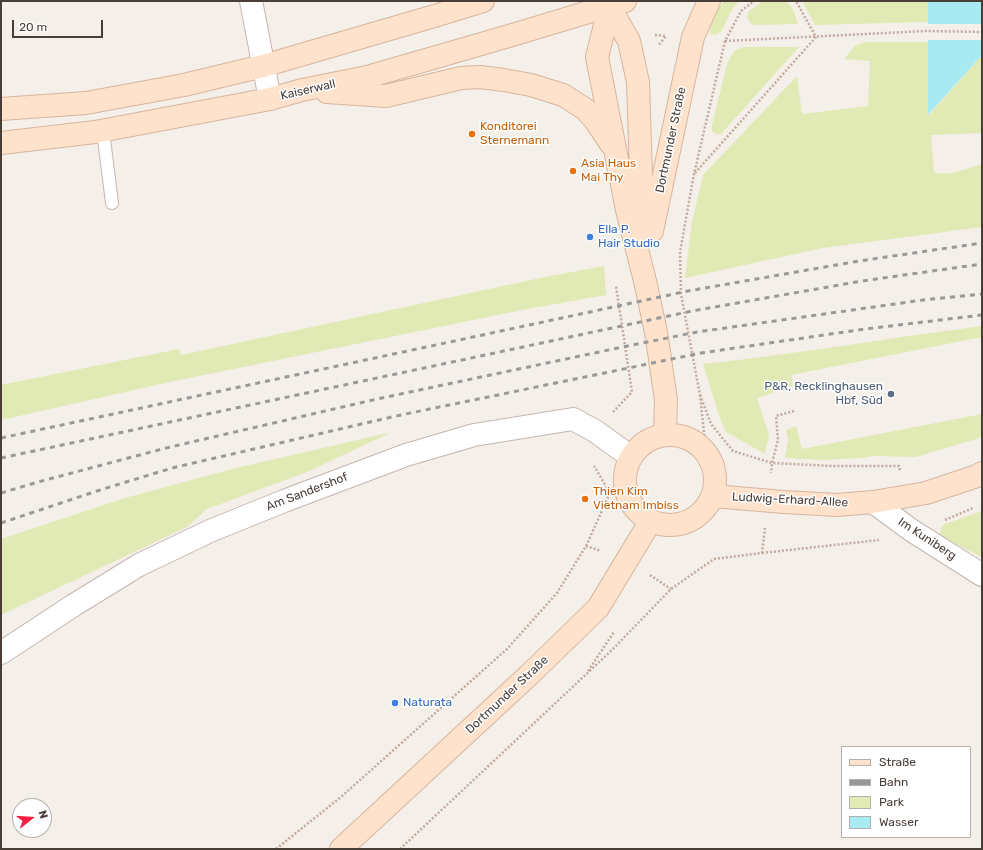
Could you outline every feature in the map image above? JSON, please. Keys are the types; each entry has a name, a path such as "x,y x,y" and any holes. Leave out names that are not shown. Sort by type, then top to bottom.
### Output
{"main road":[{"path":"1,109 86,103 184,85 263,66 483,1"},
{"name":"Dortmunder Straße","path":"645,282 645,262 693,38 709,1"},
{"name":"Dortmunder Straße","path":"612,2 629,41 638,82 645,282"},
{"name":"Dortmunder Straße","path":"612,2 597,57 627,210 656,332 666,400 665,435"},
{"name":"Kaiserwall","path":"1,143 102,131 270,99 302,90 367,77 612,2"},
{"path":"302,90 386,96 461,78 480,77 531,85 563,95 585,109 595,120 616,150"},
{"path":"665,435 687,438 706,452 716,473 714,496 703,512 688,523 669,526 650,522 638,513 630,501 625,486 626,471 631,457 645,442 665,435"},
{"name":"Ludwig-Erhard-Allee","path":"714,496 837,505 873,502 926,493 982,473"},
{"name":"Dortmunder Straße","path":"341,849 529,675 598,608 650,522"}],"street":[{"path":"251,1 270,99"},
{"name":"Am Sandershof","path":"1,653 74,605 139,565 210,531 284,500 406,455 474,435 573,419 595,431 631,457"},
{"name":"Im Kuniberg","path":"873,502 911,530 982,575"}],"lane":[{"path":"102,131 112,203"}],"path":[{"path":"706,452 700,395 681,294 680,252 694,174 725,41 741,11 754,1"},
{"path":"796,1 816,37"},
{"path":"725,41 926,31 982,32"},
{"path":"694,174 816,37"},
{"path":"276,849 342,796 507,649 557,593 586,546 610,493 581,443 595,431 632,392 616,286"},
{"path":"700,395 711,424 733,452 772,463 832,466 899,466"},
{"path":"400,849 612,650 671,589 714,560 762,553 772,463 778,440 776,416 794,411"}],"green space":[{"path":"724,1 739,1 732,10 721,32 715,35 710,34 714,16"},
{"path":"763,1 786,1 793,9 798,24 754,25 750,23 747,17 748,12"},
{"path":"802,1 928,1 928,22 815,25"},
{"path":"864,42 928,42 929,115 982,55 982,133 931,135 934,172 952,173 982,164 982,227 823,248 685,278 692,222 703,175 797,76 802,114 868,106 870,61 844,59 855,46"},
{"path":"744,47 799,47 721,134 716,134 712,131 712,125 727,64 734,51"},
{"path":"604,266 606,295 522,310 170,382 1,420 1,385 179,349 181,355 545,277"},
{"path":"982,326 982,337 791,375 793,386 757,398 769,435 765,454 726,432 719,416 703,364 773,356"},
{"path":"982,414 982,436 916,457 874,456 822,460 785,457 788,440 786,430 796,426 802,449"},
{"path":"392,432 307,472 207,509 187,527 1,615 1,539 125,498 232,469"},
{"path":"982,511 982,557 943,538 940,534 941,528 945,524"}],"water":[{"path":"928,1 982,1 982,55 928,115"}],"pier":[{"path":"926,24 982,24 982,40 926,40"}],"railway":[{"path":"1,438 688,291 859,261 982,243"},
{"path":"1,458 692,311 862,281 982,264"},
{"path":"1,493 166,448 377,399 618,348 697,332 923,300 982,294"},
{"path":"1,523 172,468 396,416 701,353 865,329 982,315"}],"place":[{"name":"Konditorei Sternemann","path":"472,134"},
{"name":"Asia Haus Mai Thy","path":"573,171"},
{"name":"Ella P. Hair Studio","path":"590,237"},
{"name":"P&R, Recklinghausen Hbf, Süd","path":"891,394"},
{"name":"Thien Kim Vietnam Imbiss","path":"585,499"},
{"name":"Naturata","path":"395,703"}]}
